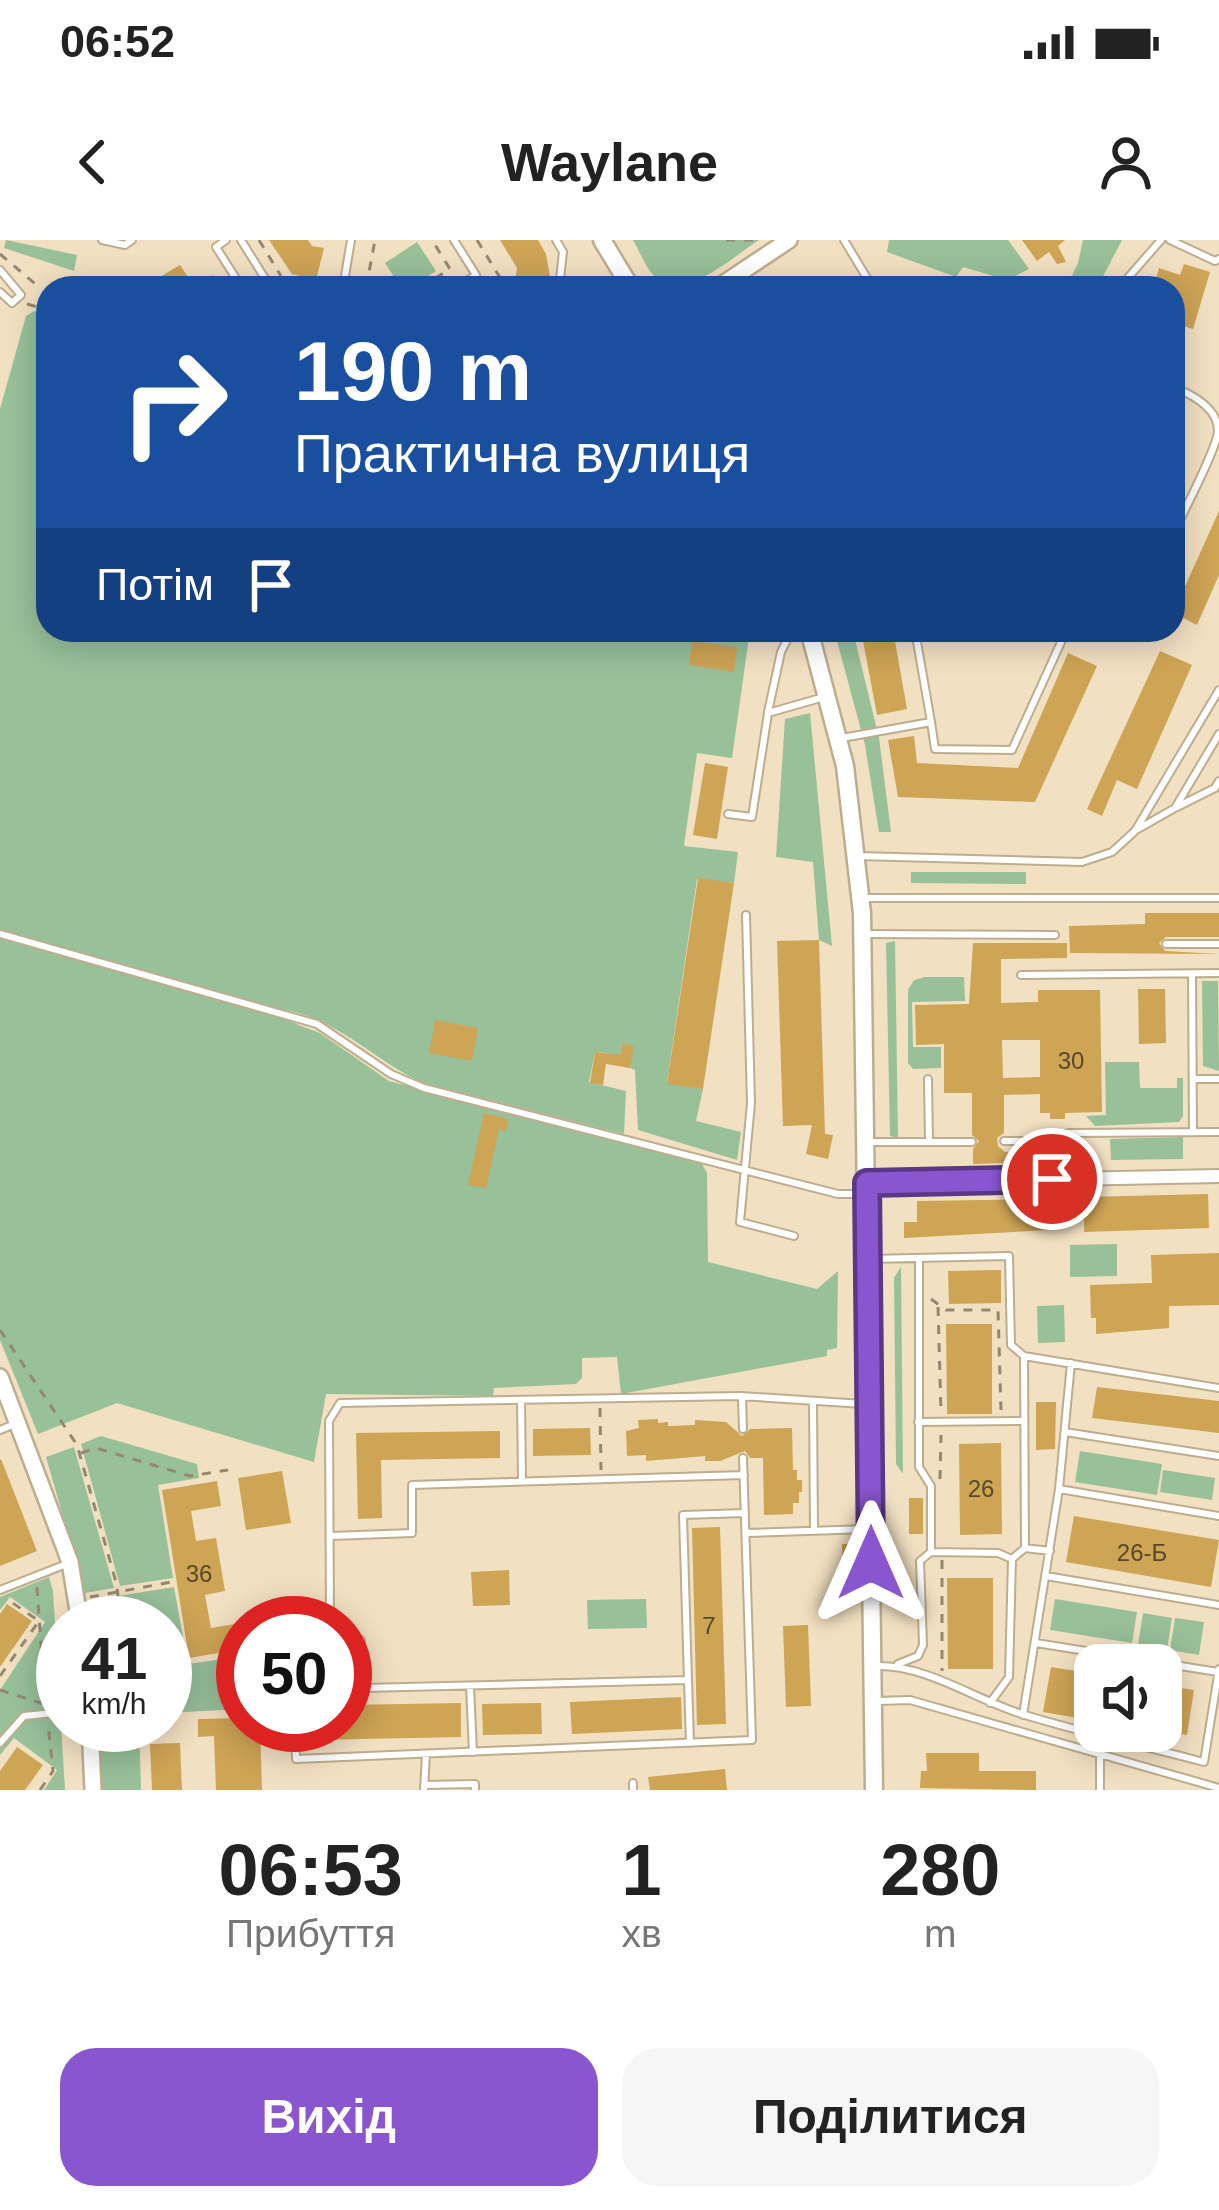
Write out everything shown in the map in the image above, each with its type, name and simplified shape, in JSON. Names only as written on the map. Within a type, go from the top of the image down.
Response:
[{"type":"main road","points":[[602,240],[624,276]]},
{"type":"main road","points":[[812,642],[838,739],[858,856],[863,934],[874,1790]]},
{"type":"street","points":[[735,276],[789,240]]},
{"type":"street","points":[[867,1188],[1219,1176]]},
{"type":"street","points":[[0,1378],[70,1562],[77,1596]]},
{"type":"street","points":[[91,1752],[93,1790]]},
{"type":"lane","points":[[102,240],[125,245],[133,240]]},
{"type":"lane","points":[[226,240],[216,247],[234,276]]},
{"type":"lane","points":[[241,240],[261,276]]},
{"type":"lane","points":[[345,276],[351,240]]},
{"type":"lane","points":[[454,240],[474,276]]},
{"type":"lane","points":[[556,240],[563,252],[560,276]]},
{"type":"lane","points":[[844,240],[867,276]]},
{"type":"lane","points":[[1130,276],[1161,241],[1215,262],[1219,259]]},
{"type":"lane","points":[[0,270],[21,295],[12,303],[0,292]]},
{"type":"lane","points":[[1185,392],[1213,413],[1218,431],[1185,507]]},
{"type":"lane","points":[[728,814],[752,818],[768,713],[786,642]]},
{"type":"lane","points":[[918,642],[935,749],[1012,750],[1061,642]]},
{"type":"lane","points":[[1135,831],[1219,690]]},
{"type":"lane","points":[[768,713],[828,696]]},
{"type":"lane","points":[[838,739],[931,722]]},
{"type":"lane","points":[[1175,808],[1219,734]]},
{"type":"lane","points":[[858,856],[1082,862],[1112,852],[1135,831],[1218,786]]},
{"type":"lane","points":[[861,898],[1219,898]]},
{"type":"lane","points":[[746,915],[751,1103],[740,1222],[794,1236]]},
{"type":"lane","points":[[0,934],[317,1024],[391,1073],[424,1088],[838,1194],[867,1188]]},
{"type":"lane","points":[[863,934],[1055,935]]},
{"type":"lane","points":[[1166,944],[1219,944]]},
{"type":"lane","points":[[1192,974],[1193,1132]]},
{"type":"lane","points":[[1022,975],[1219,974]]},
{"type":"lane","points":[[928,1079],[929,1142]]},
{"type":"lane","points":[[1193,1079],[1219,1079]]},
{"type":"lane","points":[[1004,1141],[1040,1141],[1069,1132],[1219,1132]]},
{"type":"lane","points":[[867,1142],[972,1142]]},
{"type":"lane","points":[[868,1259],[1010,1256],[1011,1345],[1024,1356],[1219,1388]]},
{"type":"lane","points":[[919,1258],[919,1467],[932,1486],[931,1552]]},
{"type":"lane","points":[[1024,1356],[1025,1548]]},
{"type":"lane","points":[[1023,1715],[1059,1489],[1071,1363]]},
{"type":"lane","points":[[330,1596],[329,1421],[340,1403],[742,1396],[869,1403]]},
{"type":"lane","points":[[742,1396],[742,1429]]},
{"type":"lane","points":[[521,1402],[522,1481]]},
{"type":"lane","points":[[813,1402],[814,1531]]},
{"type":"lane","points":[[918,1422],[1024,1421]]},
{"type":"lane","points":[[0,1430],[19,1422]]},
{"type":"lane","points":[[1065,1432],[1219,1456]]},
{"type":"lane","points":[[296,1752],[296,1759],[752,1740],[743,1458]]},
{"type":"lane","points":[[331,1536],[412,1533],[412,1485],[744,1475]]},
{"type":"lane","points":[[1059,1489],[1219,1516]]},
{"type":"lane","points":[[690,1743],[683,1515],[746,1513]]},
{"type":"lane","points":[[746,1533],[870,1529]]},
{"type":"lane","points":[[990,1703],[1009,1677],[1012,1559],[1025,1548],[1050,1551]]},
{"type":"lane","points":[[895,1666],[917,1656],[923,1645],[920,1561],[931,1552],[998,1553],[1012,1559]]},
{"type":"lane","points":[[0,1592],[70,1562]]},
{"type":"lane","points":[[1046,1576],[1219,1605]]},
{"type":"lane","points":[[873,1666],[895,1666],[1023,1715],[1204,1762],[1219,1671],[1036,1643]]},
{"type":"lane","points":[[372,1688],[688,1680]]},
{"type":"lane","points":[[470,1686],[472,1752]]},
{"type":"lane","points":[[874,1701],[910,1700],[1219,1787]]},
{"type":"lane","points":[[0,1743],[24,1716],[36,1712]]},
{"type":"lane","points":[[426,1754],[424,1788],[475,1784],[475,1790]]},
{"type":"lane","points":[[1100,1755],[1100,1790]]},
{"type":"path","points":[[259,240],[279,276]]},
{"type":"path","points":[[368,276],[375,240]]},
{"type":"path","points":[[432,240],[450,268],[438,276]]},
{"type":"path","points":[[726,240],[754,240]]},
{"type":"path","points":[[480,241],[496,276]]},
{"type":"path","points":[[0,254],[36,285]]},
{"type":"path","points":[[25,303],[36,306]]},
{"type":"path","points":[[929,1297],[946,1310],[998,1310],[1001,1422]]},
{"type":"path","points":[[0,1330],[80,1453],[119,1596]]},
{"type":"path","points":[[600,1400],[601,1478]]},
{"type":"path","points":[[80,1453],[96,1448],[190,1475],[228,1470]]},
{"type":"path","points":[[190,1475],[191,1485]]},
{"type":"path","points":[[37,1575],[37,1596]]},
{"type":"path","points":[[95,1596],[177,1582]]},
{"type":"path","points":[[0,1592],[36,1619]]},
{"type":"path","points":[[0,1676],[36,1624]]},
{"type":"path","points":[[0,1690],[36,1705]]},
{"type":"path","points":[[40,1790],[53,1772],[51,1752]]},
{"type":"green space","points":[[6,240],[77,255],[74,271],[4,248]]},
{"type":"green space","points":[[633,240],[759,240],[706,276],[654,276]]},
{"type":"green space","points":[[889,240],[1008,240],[1029,269],[1015,276],[993,276],[963,267],[953,276],[887,252]]},
{"type":"green space","points":[[1083,240],[1122,240],[1103,276],[1072,276]]},
{"type":"green space","points":[[417,242],[436,271],[428,276],[393,276],[385,263]]},
{"type":"green space","points":[[36,312],[36,642],[748,642],[732,758],[697,753],[684,846],[738,852],[734,883],[697,879],[667,1083],[703,1089],[696,1121],[741,1132],[737,1160],[638,1130],[635,1070],[630,1068],[633,1046],[622,1044],[618,1066],[607,1053],[595,1052],[589,1082],[626,1091],[624,1134],[423,1083],[322,1022],[285,1010],[296,1024],[320,1033],[389,1081],[702,1164],[707,1173],[708,1262],[817,1289],[838,1271],[837,1348],[827,1350],[827,1356],[621,1394],[617,1357],[582,1358],[582,1378],[576,1384],[494,1388],[493,1396],[326,1394],[314,1462],[117,1403],[38,1434],[0,1340],[0,409],[26,316]]},
{"type":"green space","points":[[837,642],[856,642],[879,738],[891,832],[879,832],[865,745]]},
{"type":"green space","points":[[810,713],[832,946],[819,940],[813,862],[776,857],[785,719]]},
{"type":"green space","points":[[911,872],[1026,872],[1026,884],[911,883]]},
{"type":"green space","points":[[895,941],[898,1138],[890,1136],[886,943]]},
{"type":"green space","points":[[964,977],[965,1001],[912,1002],[913,1047],[941,1047],[941,1068],[913,1069],[908,1063],[908,990],[914,980]]},
{"type":"green space","points":[[1202,981],[1218,981],[1219,1071],[1203,1066]]},
{"type":"green space","points":[[1105,1062],[1139,1062],[1140,1088],[1177,1088],[1177,1078],[1183,1078],[1179,1122],[1095,1126],[1086,1116],[1106,1115]]},
{"type":"green space","points":[[1183,1137],[1183,1159],[1111,1160],[1110,1139]]},
{"type":"green space","points":[[1117,1244],[1117,1276],[1070,1277],[1070,1245]]},
{"type":"green space","points":[[901,1267],[903,1474],[896,1464],[894,1278]]},
{"type":"green space","points":[[1064,1305],[1065,1342],[1038,1343],[1037,1306]]},
{"type":"green space","points":[[101,1436],[197,1464],[199,1478],[158,1485],[173,1578],[120,1586],[81,1444]]},
{"type":"green space","points":[[74,1447],[114,1588],[85,1593],[46,1457]]},
{"type":"green space","points":[[1080,1451],[1162,1464],[1157,1495],[1075,1482]]},
{"type":"green space","points":[[1163,1470],[1215,1478],[1212,1500],[1160,1492]]},
{"type":"green space","points":[[49,1577],[53,1591],[53,1596],[36,1596],[36,1616],[10,1597],[0,1610],[0,1597]]},
{"type":"green space","points":[[174,1587],[176,1596],[118,1596]]},
{"type":"green space","points":[[646,1599],[647,1628],[588,1629],[587,1600]]},
{"type":"green space","points":[[1055,1599],[1137,1612],[1132,1643],[1050,1630]]},
{"type":"green space","points":[[1143,1613],[1172,1618],[1168,1644],[1138,1644]]},
{"type":"green space","points":[[1175,1618],[1204,1622],[1199,1655],[1182,1652],[1182,1644],[1171,1644]]},
{"type":"green space","points":[[36,1636],[36,1752],[63,1752],[65,1790],[44,1790],[57,1770],[14,1738],[0,1755],[0,1690]]},
{"type":"green space","points":[[216,1660],[216,1710],[192,1712],[192,1663]]},
{"type":"green space","points":[[99,1752],[140,1752],[141,1790],[101,1790]]},
{"type":"building","points":[[269,240],[308,240],[324,248],[317,276],[292,274]]},
{"type":"building","points":[[500,240],[538,240],[550,276],[516,276],[517,268]]},
{"type":"building","points":[[1022,240],[1065,240],[1058,246],[1066,262],[1057,264],[1049,252],[1037,261]]},
{"type":"building","points":[[1184,264],[1210,272],[1193,329],[1185,327],[1185,276],[1157,276],[1159,268],[1180,275]]},
{"type":"building","points":[[180,265],[187,276],[161,276]]},
{"type":"building","points":[[1219,511],[1219,575],[1197,625],[1185,619],[1185,586]]},
{"type":"building","points":[[692,642],[737,647],[734,672],[689,665]]},
{"type":"building","points":[[863,642],[895,642],[907,709],[877,715]]},
{"type":"building","points":[[1160,651],[1192,665],[1137,789],[1117,780],[1102,816],[1087,809]]},
{"type":"building","points":[[1068,653],[1097,666],[1035,802],[898,797],[888,740],[914,736],[917,763],[1018,768]]},
{"type":"building","points":[[705,763],[728,767],[717,839],[693,835]]},
{"type":"building","points":[[698,878],[734,883],[703,1089],[667,1084]]},
{"type":"building","points":[[1145,913],[1219,913],[1219,937],[1166,937],[1159,943],[1165,951],[1219,954],[1070,953],[1069,926],[1145,924]]},
{"type":"building","points":[[819,940],[825,1134],[833,1135],[828,1159],[806,1154],[812,1125],[783,1126],[777,941]]},
{"type":"building","points":[[973,943],[1067,943],[1067,958],[1001,959],[1001,1003],[1038,1002],[1038,990],[1100,990],[1102,1112],[1065,1113],[1065,1119],[1050,1119],[1050,1113],[1040,1113],[1040,1094],[1004,1095],[1004,1133],[997,1138],[998,1146],[1005,1152],[1048,1151],[1048,1162],[973,1164],[973,1149],[979,1141],[972,1135],[972,1093],[944,1093],[944,1044],[916,1045],[915,1005],[969,1004]],"holes":[[[1002,1040],[1040,1040],[1040,1077],[1003,1078]]]},
{"type":"building","points":[[1138,989],[1165,989],[1166,1043],[1139,1044]]},
{"type":"building","points":[[435,1020],[478,1028],[472,1061],[429,1053]]},
{"type":"building","points":[[622,1044],[634,1046],[630,1068],[606,1064],[603,1085],[590,1083],[595,1052],[620,1055]]},
{"type":"building","points":[[484,1113],[508,1119],[506,1131],[499,1129],[486,1188],[468,1185]]},
{"type":"building","points":[[1208,1194],[1209,1228],[1084,1232],[1084,1197]]},
{"type":"building","points":[[1049,1199],[1049,1230],[904,1238],[904,1222],[917,1222],[917,1201]]},
{"type":"building","points":[[1219,1253],[1219,1305],[1169,1306],[1169,1328],[1096,1334],[1090,1285],[1152,1283],[1151,1255]]},
{"type":"building","points":[[1001,1270],[1001,1303],[949,1304],[948,1271]]},
{"type":"building","points":[[946,1324],[992,1324],[992,1414],[947,1414]]},
{"type":"building","points":[[1097,1387],[1219,1401],[1219,1433],[1092,1418]]},
{"type":"building","points":[[1036,1402],[1056,1402],[1055,1449],[1036,1450]]},
{"type":"building","points":[[658,1419],[668,1426],[695,1425],[695,1420],[726,1422],[742,1436],[750,1429],[792,1428],[793,1470],[797,1470],[797,1480],[802,1480],[793,1514],[764,1515],[763,1458],[750,1458],[745,1451],[720,1461],[705,1461],[705,1456],[646,1461],[646,1455],[627,1456],[626,1431],[639,1428],[638,1420]]},
{"type":"building","points":[[590,1428],[591,1455],[533,1456],[533,1429]]},
{"type":"building","points":[[500,1431],[500,1458],[381,1460],[382,1518],[358,1519],[356,1433]]},
{"type":"building","points":[[1001,1443],[1002,1534],[960,1535],[959,1444]]},
{"type":"building","points":[[0,1460],[37,1551],[0,1566]]},
{"type":"building","points":[[282,1471],[291,1523],[246,1530],[238,1478]]},
{"type":"building","points":[[217,1481],[221,1506],[191,1511],[196,1541],[216,1538],[225,1591],[205,1595],[211,1628],[216,1627],[216,1654],[192,1658],[192,1596],[179,1596],[162,1490]]},
{"type":"building","points":[[909,1498],[923,1498],[923,1534],[909,1534]]},
{"type":"building","points":[[1074,1516],[1219,1540],[1211,1587],[1066,1562]]},
{"type":"building","points":[[720,1527],[726,1724],[697,1725],[692,1528]]},
{"type":"building","points":[[842,1544],[853,1544],[854,1589],[843,1589]]},
{"type":"building","points":[[509,1570],[510,1605],[473,1606],[471,1572]]},
{"type":"building","points":[[947,1578],[993,1578],[993,1669],[948,1669]]},
{"type":"building","points":[[7,1604],[32,1621],[0,1667],[0,1614]]},
{"type":"building","points":[[808,1625],[811,1706],[786,1707],[783,1626]]},
{"type":"building","points":[[1051,1667],[1074,1671],[1074,1717],[1043,1712]]},
{"type":"building","points":[[1182,1688],[1194,1690],[1187,1735],[1182,1734]]},
{"type":"building","points":[[681,1697],[682,1729],[572,1734],[570,1702]]},
{"type":"building","points":[[461,1703],[461,1737],[372,1739],[372,1705]]},
{"type":"building","points":[[541,1703],[542,1734],[483,1735],[482,1704]]},
{"type":"building","points":[[198,1719],[216,1719],[216,1752],[261,1752],[262,1790],[216,1790],[214,1736],[198,1737]]},
{"type":"building","points":[[17,1747],[43,1765],[25,1790],[0,1790],[0,1771]]},
{"type":"building","points":[[150,1752],[180,1752],[182,1790],[152,1790]]},
{"type":"building","points":[[926,1753],[979,1753],[979,1771],[1036,1771],[1036,1790],[920,1788],[921,1771],[927,1771]]},
{"type":"building","points":[[725,1769],[727,1790],[650,1790],[648,1777]]},
{"type":"route","points":[[871,1563],[867,1183],[1052,1179]]}]
